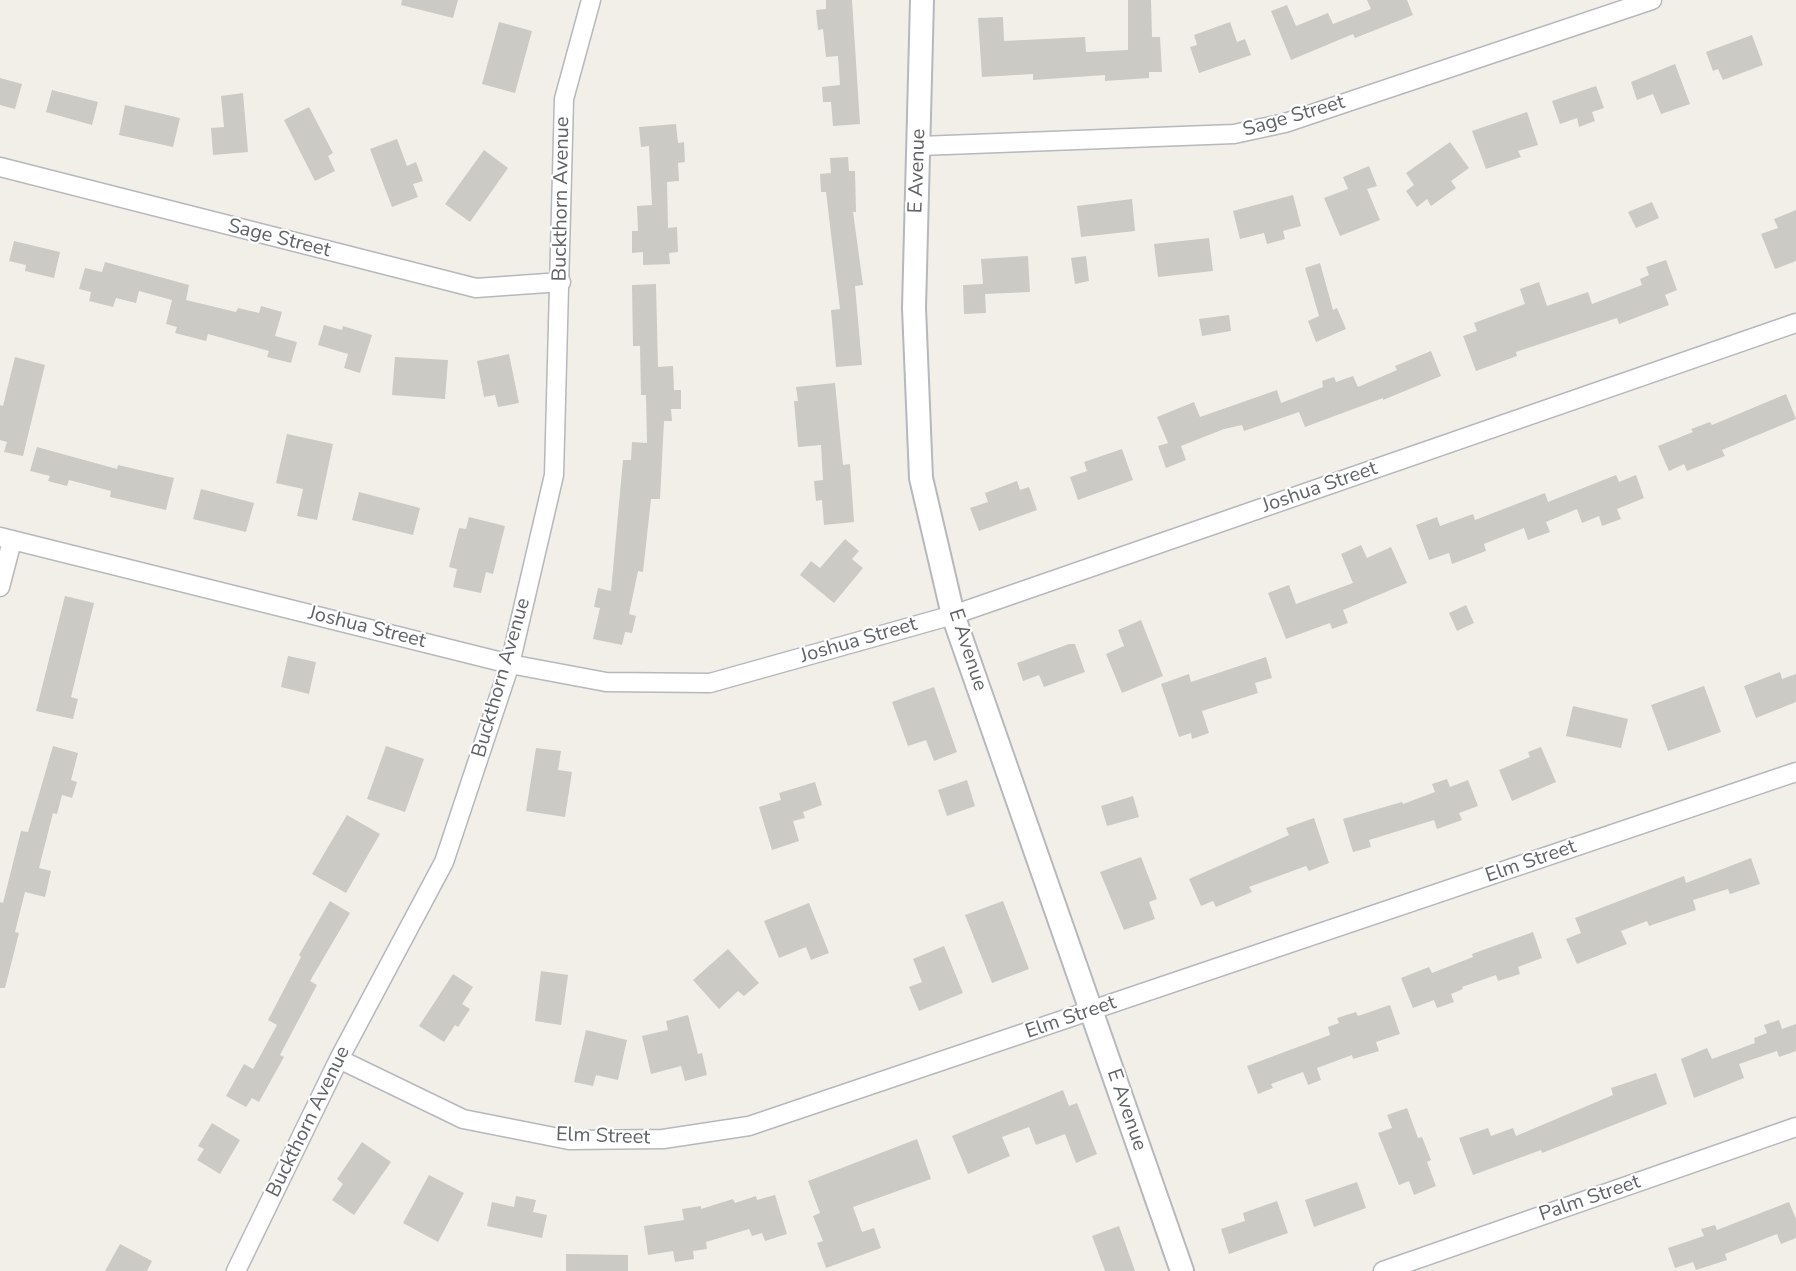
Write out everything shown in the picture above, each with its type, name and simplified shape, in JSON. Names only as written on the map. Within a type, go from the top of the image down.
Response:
[{"type":"street","name":"Buckthorn Avenue","points":[[236,1271],[339,1059],[444,862],[510,664],[554,475],[561,282],[564,99],[591,0]]},
{"type":"street","name":"E Avenue","points":[[922,0],[914,308],[921,478],[953,615],[1182,1271]]},
{"type":"street","name":"Sage Street","points":[[920,146],[1234,134],[1285,123],[1652,0]]},
{"type":"street","name":"Sage Street","points":[[0,167],[476,288],[561,282]]},
{"type":"street","name":"Joshua Street","points":[[6,539],[510,664],[606,682],[710,683],[953,615],[1796,323]]},
{"type":"street","points":[[0,587],[6,539]]},
{"type":"street","name":"Elm Street","points":[[339,1059],[463,1119],[570,1140],[663,1139],[749,1126],[1796,772]]},
{"type":"street","name":"Palm Street","points":[[1383,1271],[1796,1127]]},
{"type":"building","points":[[402,0],[458,0],[453,18],[401,5]]},
{"type":"building","points":[[826,0],[852,0],[860,124],[833,126],[831,102],[823,102],[822,87],[840,85],[838,56],[826,57],[823,29],[818,30],[816,10],[826,9]]},
{"type":"building","points":[[1128,0],[1151,0],[1152,37],[1160,37],[1162,72],[1149,72],[1149,78],[1105,81],[1105,75],[1033,80],[1033,74],[982,77],[978,18],[1003,17],[1004,41],[1085,37],[1086,52],[1128,50]]},
{"type":"building","points":[[1367,0],[1407,0],[1413,15],[1355,38],[1353,34],[1291,60],[1271,11],[1287,5],[1296,26],[1328,13],[1333,24],[1371,9]]},
{"type":"building","points":[[499,22],[532,31],[515,93],[482,84]]},
{"type":"building","points":[[1230,22],[1237,42],[1245,39],[1251,55],[1199,73],[1190,47],[1197,45],[1194,35]]},
{"type":"building","points":[[1752,35],[1763,65],[1723,80],[1718,69],[1713,71],[1706,52]]},
{"type":"building","points":[[1675,64],[1690,104],[1661,114],[1653,94],[1637,100],[1631,82]]},
{"type":"building","points":[[0,78],[22,84],[15,109],[0,105]]},
{"type":"building","points":[[1596,86],[1604,108],[1592,112],[1595,121],[1579,127],[1577,118],[1560,124],[1552,101]]},
{"type":"building","points":[[52,90],[98,102],[92,125],[46,112]]},
{"type":"building","points":[[243,93],[248,152],[213,155],[211,128],[224,127],[221,96]]},
{"type":"building","points":[[125,105],[180,118],[173,147],[119,135]]},
{"type":"building","points":[[309,107],[333,153],[328,156],[335,171],[315,181],[284,120]]},
{"type":"building","points":[[1527,112],[1538,145],[1518,151],[1521,157],[1486,169],[1472,131]]},
{"type":"building","points":[[676,124],[678,143],[684,142],[685,162],[678,163],[679,181],[667,182],[668,228],[677,227],[678,252],[669,253],[670,264],[643,265],[643,252],[632,253],[632,231],[638,231],[637,206],[652,205],[649,146],[641,147],[639,127]]},
{"type":"building","points":[[397,139],[407,166],[416,162],[423,181],[413,184],[418,197],[392,207],[370,149]]},
{"type":"building","points":[[1450,142],[1469,168],[1451,181],[1456,188],[1431,206],[1427,199],[1417,207],[1406,191],[1414,185],[1406,173]]},
{"type":"building","points":[[484,150],[508,168],[470,222],[445,204]]},
{"type":"building","points":[[848,157],[849,171],[855,171],[856,212],[853,212],[863,285],[855,286],[862,365],[836,367],[831,310],[840,309],[826,192],[821,192],[820,174],[831,173],[830,158]]},
{"type":"building","points":[[1369,166],[1377,186],[1367,189],[1380,220],[1340,236],[1324,198],[1348,189],[1343,177]]},
{"type":"building","points":[[1293,195],[1301,226],[1283,231],[1285,239],[1267,244],[1264,233],[1240,239],[1233,211]]},
{"type":"building","points":[[1132,199],[1135,231],[1081,237],[1077,206]]},
{"type":"building","points":[[1652,202],[1659,218],[1636,228],[1628,212]]},
{"type":"building","points":[[1796,210],[1796,261],[1775,269],[1761,234],[1778,228],[1774,219]]},
{"type":"building","points":[[1209,238],[1213,271],[1158,277],[1154,244]]},
{"type":"building","points":[[14,241],[60,252],[54,278],[25,271],[26,265],[9,261]]},
{"type":"building","points":[[1028,256],[1030,292],[985,294],[986,313],[964,314],[963,285],[983,284],[981,259]]},
{"type":"building","points":[[1086,256],[1089,281],[1075,284],[1071,258]]},
{"type":"building","points":[[1666,260],[1677,290],[1665,295],[1669,305],[1619,324],[1617,318],[1516,352],[1517,356],[1476,371],[1463,336],[1477,331],[1474,323],[1525,304],[1520,289],[1539,282],[1547,306],[1588,292],[1592,304],[1642,285],[1640,279],[1649,275],[1646,267]]},
{"type":"building","points":[[105,262],[189,285],[186,300],[236,312],[238,308],[259,313],[261,306],[282,312],[275,336],[297,342],[291,363],[267,357],[269,351],[208,334],[206,341],[175,333],[177,327],[166,324],[172,300],[139,291],[136,303],[116,298],[113,307],[89,301],[91,292],[79,289],[85,268],[102,272]]},
{"type":"building","points":[[1320,263],[1333,310],[1337,308],[1346,329],[1316,342],[1308,321],[1319,316],[1305,268]]},
{"type":"building","points":[[656,284],[658,367],[673,366],[674,390],[681,390],[681,409],[671,409],[672,421],[664,421],[660,499],[651,499],[643,572],[638,571],[629,614],[636,616],[632,633],[625,632],[622,645],[593,639],[600,608],[594,607],[598,588],[611,591],[623,460],[631,460],[632,442],[647,443],[646,395],[641,395],[640,346],[633,346],[632,285]]},
{"type":"building","points":[[1229,315],[1231,331],[1202,336],[1199,319]]},
{"type":"building","points":[[324,325],[342,330],[343,326],[372,335],[360,373],[344,368],[348,354],[318,345]]},
{"type":"building","points":[[1431,351],[1441,376],[1383,400],[1383,398],[1305,427],[1299,412],[1244,431],[1242,425],[1224,429],[1181,446],[1186,460],[1166,468],[1158,446],[1168,443],[1157,417],[1194,402],[1200,417],[1277,390],[1281,403],[1323,387],[1322,381],[1334,377],[1336,382],[1353,376],[1358,387],[1397,370],[1395,366]]},
{"type":"building","points":[[509,354],[519,403],[498,407],[495,395],[484,397],[477,361]]},
{"type":"building","points":[[15,357],[45,365],[23,456],[4,452],[7,442],[0,440],[0,405],[3,406]]},
{"type":"building","points":[[395,357],[448,360],[445,399],[392,395]]},
{"type":"building","points":[[835,383],[843,465],[850,464],[854,522],[824,525],[822,500],[816,501],[814,481],[823,480],[821,445],[798,447],[794,401],[798,401],[796,387]]},
{"type":"building","points":[[1786,394],[1796,419],[1722,450],[1725,456],[1687,471],[1684,464],[1669,471],[1658,446],[1693,432],[1691,429],[1710,422],[1712,425]]},
{"type":"building","points":[[287,434],[333,444],[317,520],[297,516],[303,489],[276,483]]},
{"type":"building","points":[[37,447],[117,469],[118,465],[174,478],[166,510],[110,497],[111,491],[69,480],[67,486],[48,481],[50,476],[30,471]]},
{"type":"building","points":[[1122,449],[1133,480],[1078,500],[1070,477],[1087,471],[1084,462]]},
{"type":"building","points":[[1616,475],[1619,482],[1636,475],[1644,498],[1617,509],[1621,519],[1602,526],[1599,516],[1582,523],[1577,509],[1546,522],[1550,532],[1528,540],[1524,528],[1484,544],[1486,551],[1452,564],[1449,553],[1429,560],[1416,525],[1437,517],[1440,526],[1473,514],[1475,520],[1545,493],[1548,502]]},
{"type":"building","points":[[1017,481],[1020,490],[1029,487],[1037,510],[979,531],[970,508],[988,502],[985,493]]},
{"type":"building","points":[[201,489],[254,503],[246,532],[193,519]]},
{"type":"building","points":[[359,492],[420,508],[413,535],[352,520]]},
{"type":"building","points":[[469,517],[505,526],[493,574],[486,572],[481,593],[453,587],[457,569],[449,567],[459,528],[466,529]]},
{"type":"building","points":[[845,539],[859,551],[852,559],[863,568],[834,603],[800,575],[811,561],[820,568]]},
{"type":"building","points":[[1361,545],[1367,558],[1391,547],[1407,583],[1343,610],[1348,623],[1332,629],[1330,623],[1286,639],[1268,593],[1289,585],[1296,604],[1353,583],[1341,554]]},
{"type":"building","points":[[65,596],[94,603],[71,697],[78,699],[73,719],[36,711]]},
{"type":"building","points":[[1466,605],[1474,623],[1457,631],[1449,613]]},
{"type":"building","points":[[1141,620],[1163,676],[1122,693],[1106,654],[1124,646],[1118,630]]},
{"type":"building","points":[[1069,644],[1075,644],[1085,672],[1044,687],[1039,675],[1023,681],[1017,663]]},
{"type":"building","points":[[288,656],[316,662],[309,694],[281,687]]},
{"type":"building","points":[[1266,657],[1272,678],[1255,683],[1258,693],[1202,711],[1209,733],[1192,739],[1191,733],[1179,737],[1161,684],[1189,674],[1191,682]]},
{"type":"building","points":[[1780,672],[1782,679],[1796,674],[1796,702],[1756,718],[1744,686]]},
{"type":"building","points":[[1704,686],[1721,732],[1668,751],[1651,705]]},
{"type":"building","points":[[934,687],[957,752],[934,761],[926,740],[908,746],[892,702]]},
{"type":"building","points":[[1573,706],[1628,719],[1621,748],[1566,736]]},
{"type":"building","points":[[53,746],[78,753],[71,780],[77,782],[72,798],[62,795],[57,814],[53,813],[39,868],[51,871],[45,897],[25,892],[15,932],[19,933],[5,988],[0,988],[0,902],[3,903],[21,831],[28,832]]},
{"type":"building","points":[[386,746],[424,759],[405,812],[367,799]]},
{"type":"building","points":[[1541,747],[1556,782],[1512,801],[1499,770],[1530,757],[1528,752]]},
{"type":"building","points":[[536,748],[561,751],[558,770],[572,772],[565,817],[526,811]]},
{"type":"building","points":[[1447,779],[1450,787],[1468,780],[1478,806],[1459,813],[1462,820],[1437,829],[1434,820],[1369,840],[1371,847],[1353,852],[1343,819],[1402,802],[1403,804],[1435,792],[1432,784]]},
{"type":"building","points":[[967,780],[975,806],[947,816],[938,790]]},
{"type":"building","points":[[815,782],[822,805],[803,812],[805,818],[793,821],[799,841],[772,850],[759,807],[781,800],[779,793]]},
{"type":"building","points":[[1133,796],[1139,817],[1107,826],[1101,806]]},
{"type":"building","points":[[347,815],[380,834],[346,893],[312,874]]},
{"type":"building","points":[[1314,818],[1329,863],[1309,871],[1306,866],[1249,887],[1252,892],[1216,907],[1213,901],[1201,906],[1189,879],[1289,835],[1286,828]]},
{"type":"building","points":[[1141,857],[1157,899],[1149,902],[1155,919],[1124,930],[1100,872]]},
{"type":"building","points":[[1751,858],[1760,884],[1730,894],[1728,889],[1693,900],[1696,910],[1649,926],[1647,921],[1621,931],[1627,944],[1577,964],[1566,939],[1581,933],[1575,918],[1684,876],[1686,883]]},
{"type":"building","points":[[330,901],[350,913],[310,981],[317,985],[280,1055],[284,1057],[259,1102],[252,1098],[246,1107],[226,1096],[244,1064],[253,1069],[277,1025],[268,1020],[301,957],[299,955]]},
{"type":"building","points":[[1003,901],[1029,969],[992,983],[965,915]]},
{"type":"building","points":[[809,903],[829,953],[811,960],[806,947],[779,958],[764,921]]},
{"type":"building","points":[[1533,932],[1542,958],[1518,967],[1520,974],[1498,981],[1496,975],[1462,987],[1463,989],[1451,994],[1454,1002],[1437,1008],[1434,1000],[1413,1008],[1401,978],[1429,967],[1432,973],[1473,957],[1472,954]]},
{"type":"building","points":[[944,946],[963,993],[919,1011],[909,987],[922,982],[913,959]]},
{"type":"building","points":[[728,949],[759,983],[744,996],[738,991],[719,1009],[693,980]]},
{"type":"building","points":[[541,971],[568,975],[561,1025],[535,1021]]},
{"type":"building","points":[[453,974],[473,987],[462,1004],[470,1009],[458,1027],[455,1025],[444,1042],[419,1026]]},
{"type":"building","points":[[1390,1005],[1400,1034],[1376,1042],[1379,1051],[1353,1059],[1352,1055],[1317,1068],[1321,1080],[1308,1085],[1303,1072],[1271,1084],[1273,1088],[1258,1094],[1247,1066],[1330,1035],[1328,1027],[1339,1023],[1337,1018],[1356,1012],[1358,1016]]},
{"type":"building","points":[[688,1015],[698,1054],[702,1053],[707,1075],[685,1081],[681,1066],[651,1074],[642,1036],[668,1030],[666,1021]]},
{"type":"building","points":[[1779,1020],[1782,1029],[1796,1024],[1796,1051],[1779,1057],[1777,1051],[1739,1064],[1744,1078],[1694,1098],[1681,1059],[1707,1048],[1712,1059],[1755,1043],[1754,1038],[1767,1033],[1764,1025]]},
{"type":"building","points":[[586,1030],[627,1040],[618,1080],[596,1075],[593,1086],[574,1082]]},
{"type":"building","points":[[1656,1073],[1667,1104],[1542,1153],[1541,1150],[1473,1175],[1459,1138],[1488,1128],[1491,1136],[1513,1128],[1516,1136],[1613,1095],[1611,1088]]},
{"type":"building","points":[[1063,1090],[1069,1106],[1077,1103],[1097,1154],[1076,1163],[1065,1134],[1036,1145],[1029,1127],[1002,1137],[1010,1156],[968,1174],[952,1136]]},
{"type":"building","points":[[1407,1108],[1418,1138],[1422,1137],[1431,1160],[1427,1162],[1436,1186],[1414,1195],[1409,1181],[1399,1185],[1378,1133],[1392,1128],[1387,1115]]},
{"type":"building","points":[[212,1123],[240,1140],[220,1174],[197,1160],[204,1149],[198,1146]]},
{"type":"building","points":[[917,1139],[931,1179],[853,1207],[862,1232],[874,1228],[881,1248],[826,1268],[817,1243],[823,1241],[813,1216],[820,1213],[808,1181]]},
{"type":"building","points":[[362,1142],[391,1162],[354,1215],[332,1200],[343,1184],[337,1179]]},
{"type":"building","points":[[429,1175],[464,1193],[438,1242],[403,1223]]},
{"type":"building","points":[[1357,1182],[1366,1208],[1314,1227],[1305,1200]]},
{"type":"building","points":[[775,1195],[787,1234],[765,1241],[762,1233],[752,1236],[749,1229],[706,1242],[707,1249],[693,1251],[694,1259],[675,1262],[673,1251],[648,1255],[644,1226],[684,1220],[682,1209],[701,1206],[701,1209],[733,1199],[735,1203],[756,1196],[757,1200]]},
{"type":"building","points":[[516,1196],[536,1200],[533,1212],[547,1215],[542,1238],[487,1226],[492,1202],[514,1207]]},
{"type":"building","points":[[1277,1201],[1288,1233],[1229,1254],[1221,1229],[1245,1221],[1243,1213]]},
{"type":"building","points":[[1789,1202],[1796,1219],[1796,1238],[1781,1244],[1777,1234],[1725,1254],[1727,1260],[1696,1270],[1693,1262],[1675,1268],[1668,1248],[1704,1236],[1701,1229],[1715,1225],[1717,1230]]},
{"type":"building","points":[[1119,1226],[1135,1271],[1105,1271],[1092,1236]]},
{"type":"building","points":[[120,1244],[152,1261],[147,1271],[105,1271]]},
{"type":"building","points":[[566,1254],[628,1255],[628,1271],[566,1271]]}]
